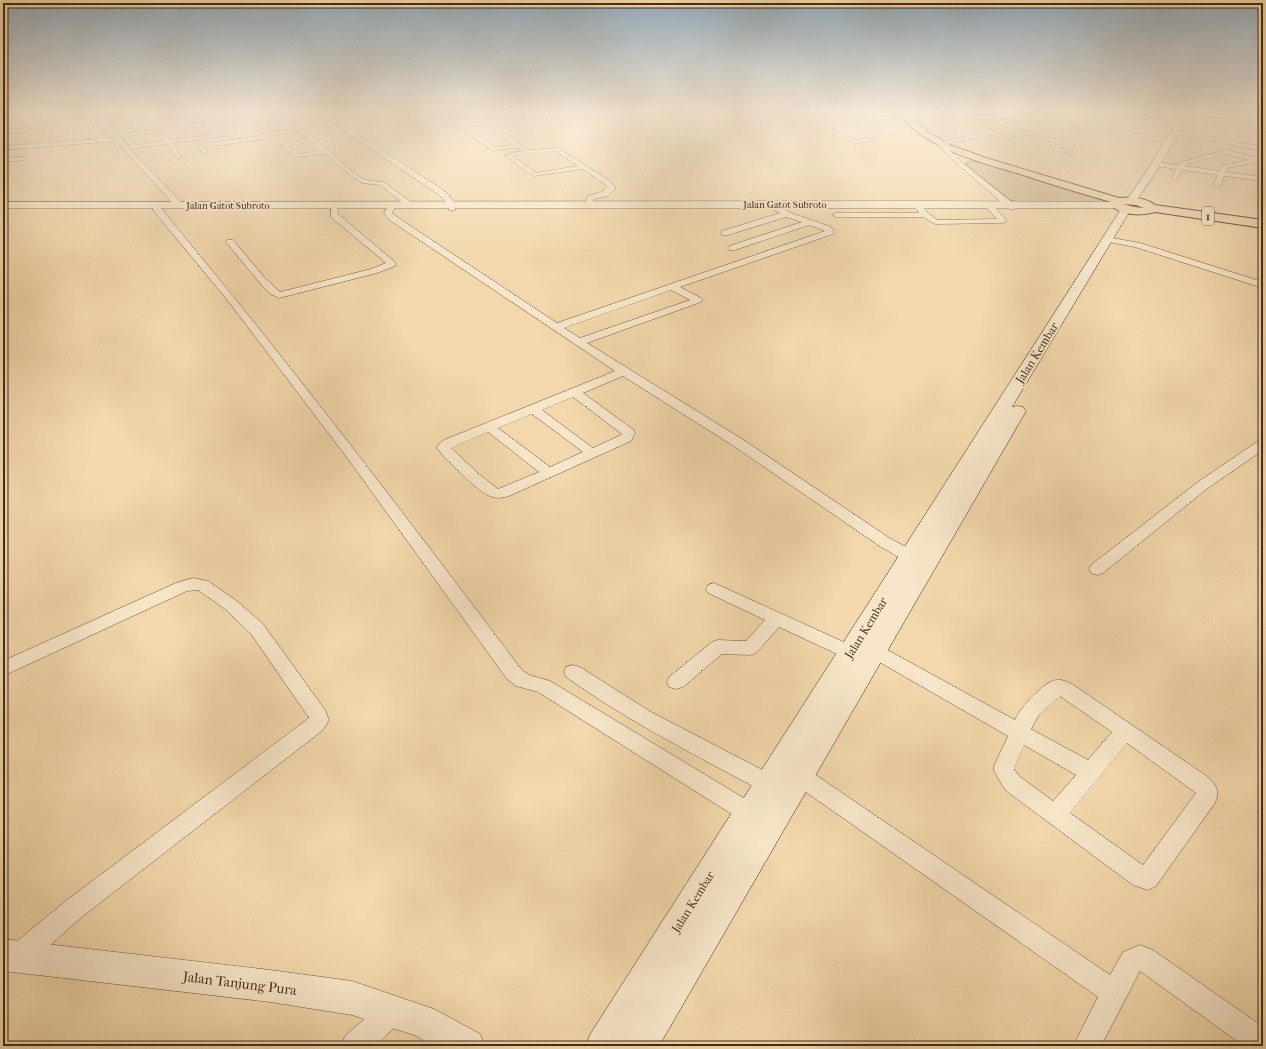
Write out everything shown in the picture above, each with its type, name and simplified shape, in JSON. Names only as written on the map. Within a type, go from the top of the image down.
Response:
[{"type":"highway","name":"1","points":[[986,161],[1132,205],[1263,224]]},
{"type":"main road","points":[[1169,161],[1169,166]]},
{"type":"main road","points":[[1169,166],[1170,161]]},
{"type":"main road","name":"Jalan Kembar","points":[[638,1046],[694,950],[772,798],[857,651],[1122,242],[1132,205],[1169,166]]},
{"type":"main road","name":"Jalan Kembar","points":[[604,1046],[772,798],[857,651],[899,550],[1122,242]]},
{"type":"street","points":[[141,161],[178,206]]},
{"type":"street","points":[[338,161],[354,176],[364,182],[382,183],[411,205]]},
{"type":"street","points":[[382,161],[434,195],[447,206]]},
{"type":"street","points":[[393,161],[442,193],[447,206]]},
{"type":"street","points":[[516,162],[523,161]]},
{"type":"street","points":[[561,163],[575,161],[611,186],[610,192],[588,202]]},
{"type":"street","points":[[958,161],[1012,206]]},
{"type":"street","points":[[1169,166],[1191,161]]},
{"type":"street","points":[[1217,185],[1221,173],[1226,166],[1255,161]]},
{"type":"street","points":[[516,162],[536,175],[585,167]]},
{"type":"street","points":[[525,168],[540,166]]},
{"type":"street","points":[[1169,166],[1221,173],[1255,182],[1263,187]]},
{"type":"street","points":[[1169,166],[1175,178]]},
{"type":"street","points":[[1255,182],[1255,172],[1260,170]]},
{"type":"street","points":[[1255,182],[1263,179]]},
{"type":"street","name":"Jalan Gatot Subroto","points":[[178,206],[391,208],[588,202],[711,206]]},
{"type":"street","name":"Jalan Gatot Subroto","points":[[3,205],[157,207]]},
{"type":"street","name":"Jalan Gatot Subroto","points":[[3,208],[411,205],[1132,205]]},
{"type":"street","name":"Jalan Gatot Subroto","points":[[726,206],[777,208],[836,214],[935,206],[1012,206]]},
{"type":"street","points":[[157,207],[232,300],[353,456],[514,674],[523,681],[543,686],[618,731],[772,798]]},
{"type":"street","points":[[918,207],[933,222],[1002,221],[990,207]]},
{"type":"street","points":[[230,242],[260,277],[275,293],[279,295],[374,271],[392,264],[334,215],[334,208]]},
{"type":"street","points":[[391,208],[388,213],[391,218],[624,372],[737,442],[899,550]]},
{"type":"street","points":[[556,327],[830,232],[786,214],[777,208]]},
{"type":"street","points":[[725,233],[786,214]]},
{"type":"street","points":[[836,214],[925,215]]},
{"type":"street","points":[[732,248],[808,223]]},
{"type":"street","points":[[1122,242],[1263,285]]},
{"type":"street","points":[[579,342],[698,300],[672,286]]},
{"type":"street","points":[[574,392],[629,433],[626,438],[504,493],[495,493],[443,447],[449,443],[574,392],[624,372]]},
{"type":"street","points":[[533,409],[592,453]]},
{"type":"street","points":[[489,427],[549,473]]},
{"type":"street","points":[[1097,569],[1203,485],[1263,444]]},
{"type":"street","points":[[3,669],[182,587],[198,584],[231,605],[257,629],[318,716],[319,720],[310,729],[76,908],[10,956]]},
{"type":"street","points":[[714,589],[817,637],[857,651],[1020,733],[1090,772]]},
{"type":"street","points":[[676,682],[718,647],[750,648],[777,618]]},
{"type":"street","points":[[573,672],[594,687],[772,798],[1114,993]]},
{"type":"street","points":[[1057,687],[1065,689],[1125,731],[1205,786],[1208,793],[1151,876],[1148,878],[1136,874],[1055,815],[1012,783],[1004,771],[1006,761],[1026,717],[1032,709],[1057,687]]},
{"type":"street","points":[[1055,815],[1125,731]]},
{"type":"street","name":"Jalan Tanjung Pura","points":[[10,956],[270,986],[352,998],[422,1021],[468,1046]]},
{"type":"street","points":[[1087,1046],[1114,993],[1132,962],[1140,958],[1144,959],[1263,1043]]},
{"type":"street","points":[[355,1046],[393,1011]]},
{"type":"shaded area","points":[[967,162],[984,162],[1106,200],[1106,203],[1023,203],[1010,200],[965,164]]}]
